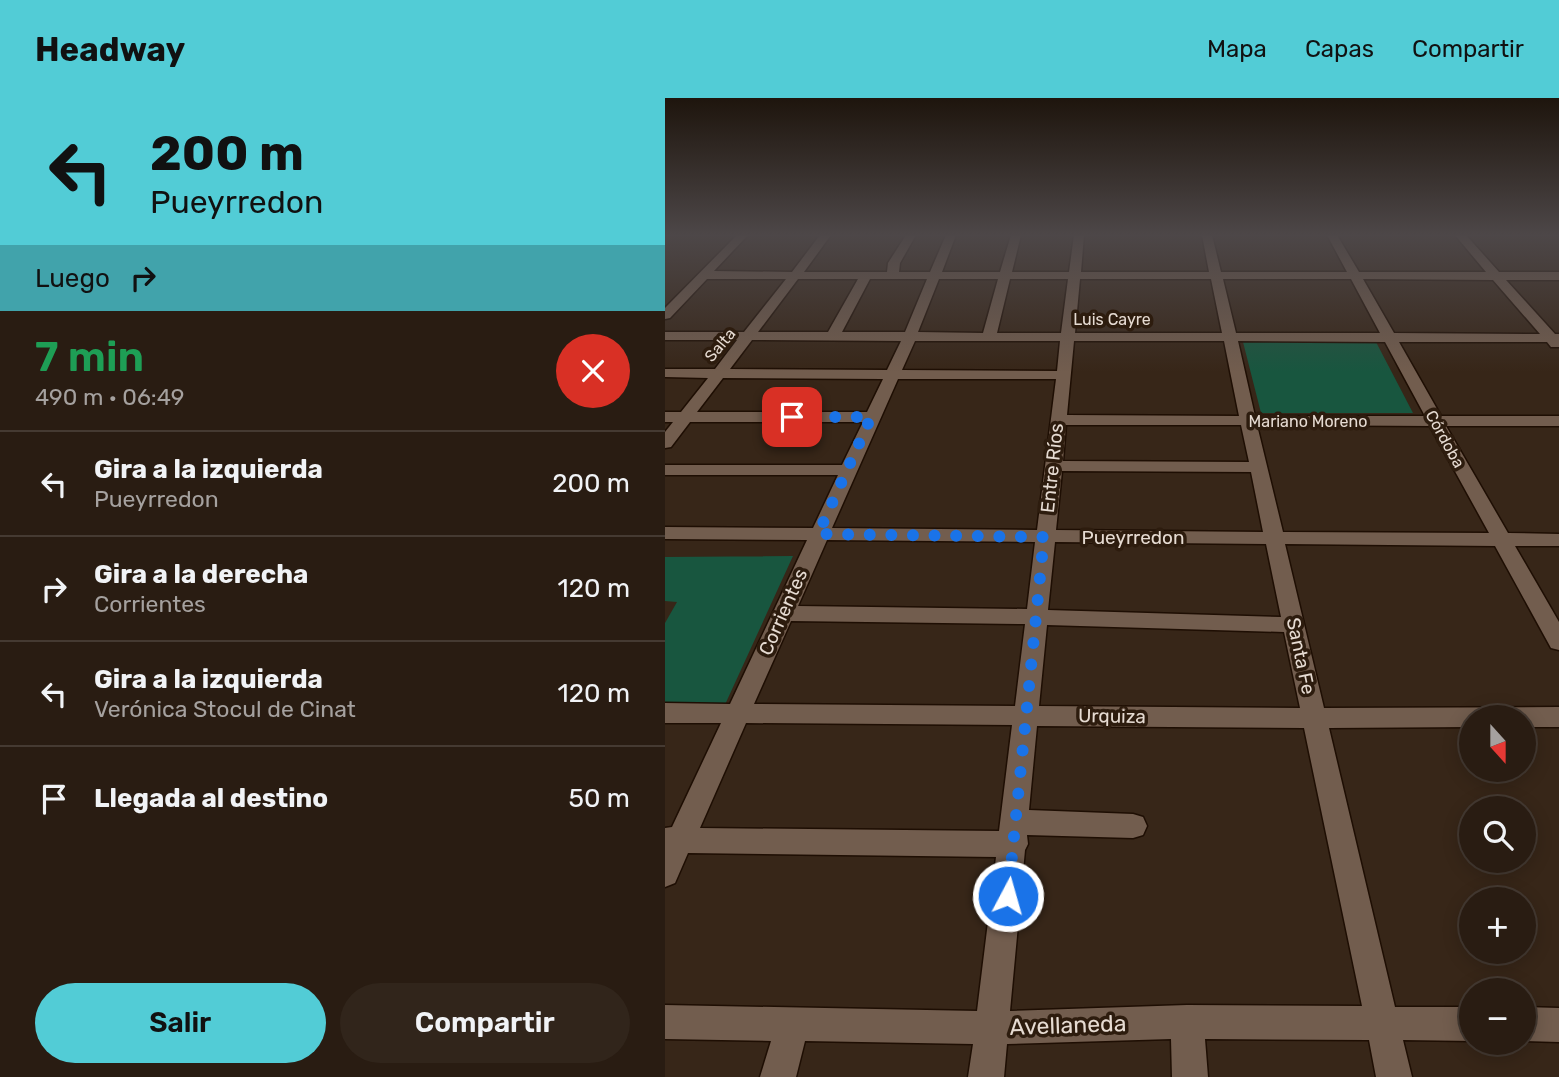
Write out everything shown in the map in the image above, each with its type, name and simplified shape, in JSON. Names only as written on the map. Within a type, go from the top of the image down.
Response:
[{"type":"street","points":[[665,315],[698,281]]},
{"type":"street","name":"Salta","points":[[665,443],[791,281]]},
{"type":"street","points":[[833,335],[863,281]]},
{"type":"street","name":"Corrientes","points":[[665,873],[672,840],[738,713],[933,281]]},
{"type":"street","points":[[989,336],[1004,281]]},
{"type":"street","name":"Entre Ríos","points":[[986,1077],[1015,833],[1035,618],[1074,281]]},
{"type":"street","name":"Santa Fe","points":[[1218,281],[1394,1077]]},
{"type":"street","name":"Córdoba","points":[[1358,281],[1559,642]]},
{"type":"street","points":[[1501,281],[1556,341]]},
{"type":"street","name":"Luis Cayre","points":[[665,335],[1556,341]]},
{"type":"street","points":[[665,373],[1063,375]]},
{"type":"street","points":[[665,417],[871,417]]},
{"type":"street","name":"Mariano Moreno","points":[[1057,420],[1559,421]]},
{"type":"street","points":[[1052,466],[1258,467]]},
{"type":"street","points":[[665,470],[848,470]]},
{"type":"street","name":"Pueyrredon","points":[[665,533],[1559,540]]},
{"type":"street","points":[[783,613],[1294,625]]},
{"type":"street","name":"Urquiza","points":[[665,713],[1559,717]]},
{"type":"street","points":[[672,840],[1015,833],[1133,826]]},
{"type":"street","name":"Avellaneda","points":[[665,1022],[993,1028],[1187,1022],[1459,1024]]},
{"type":"street","points":[[1187,1022],[1190,1077]]},
{"type":"street","points":[[1536,1024],[1559,1025]]},
{"type":"street","points":[[778,1077],[792,1026]]},
{"type":"green space","points":[[1243,342],[1376,342],[1413,413],[1261,413]]},
{"type":"green space","points":[[793,556],[723,709],[665,709],[665,623],[677,602],[665,601],[665,557]]},
{"type":"route","points":[[792,417],[871,417],[818,534],[1044,537],[1008,896]]}]
